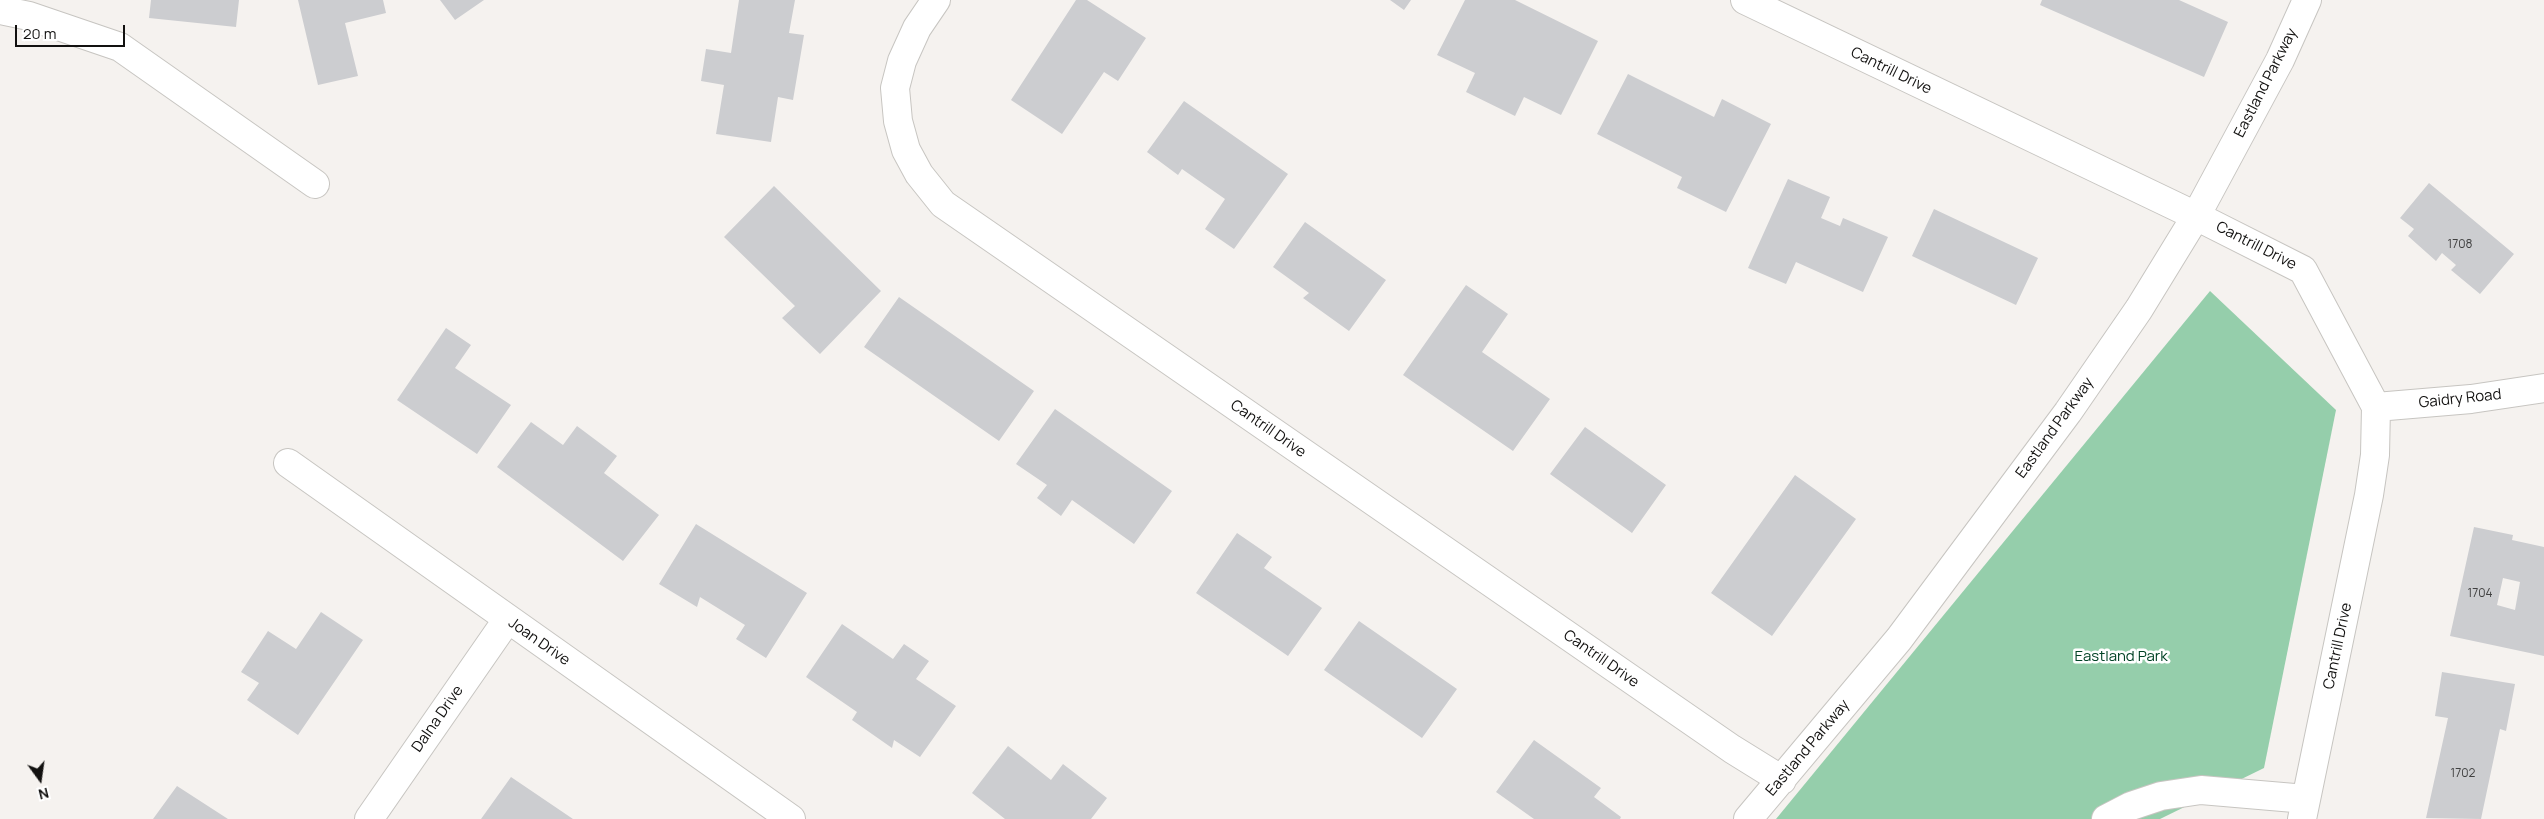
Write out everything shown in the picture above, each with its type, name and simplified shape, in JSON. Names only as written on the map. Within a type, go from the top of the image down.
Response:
[{"type":"street","name":"Cantrill Drive","points":[[936,0],[917,28],[902,61],[895,88],[898,121],[906,150],[919,174],[943,204],[1732,750],[1782,780]]},
{"type":"street","name":"Cantrill Drive","points":[[1745,0],[2196,216],[2303,270],[2376,407],[2374,455],[2368,494],[2304,809]]},
{"type":"street","name":"Eastland Parkway","points":[[1748,819],[1899,639],[2068,412],[2139,308],[2196,216],[2280,60],[2307,0]]},
{"type":"street","points":[[0,10],[29,16],[120,46],[315,184]]},
{"type":"street","name":"Gaidry Road","points":[[2376,407],[2470,399],[2544,388]]},
{"type":"street","name":"Joan Drive","points":[[288,463],[507,620],[791,819]]},
{"type":"street","name":"Dalna Drive","points":[[370,819],[507,620]]},
{"type":"street","points":[[2106,819],[2130,806],[2161,796],[2201,790],[2304,809]]},
{"type":"green space","name":"Eastland Park","points":[[2210,291],[2336,410],[2264,768],[2160,819],[1776,819]]},
{"type":"building","points":[[151,0],[239,0],[236,27],[149,18]]},
{"type":"building","points":[[298,0],[383,0],[386,13],[345,23],[358,76],[318,85]]},
{"type":"building","points":[[440,0],[484,0],[455,20]]},
{"type":"building","points":[[739,0],[795,0],[789,33],[804,35],[793,100],[778,97],[771,142],[716,134],[724,85],[701,81],[706,49],[731,53]]},
{"type":"building","points":[[1076,0],[1087,0],[1146,38],[1118,81],[1104,72],[1062,134],[1011,100]]},
{"type":"building","points":[[1390,0],[1411,0],[1404,10]]},
{"type":"building","points":[[1465,0],[1515,0],[1598,41],[1561,115],[1524,97],[1515,116],[1466,92],[1475,73],[1437,55]]},
{"type":"building","points":[[2042,0],[2179,0],[2228,22],[2204,77],[2040,5]]},
{"type":"building","points":[[1628,74],[1714,117],[1722,99],[1771,124],[1726,212],[1677,188],[1682,177],[1597,134]]},
{"type":"building","points":[[1184,101],[1288,174],[1234,249],[1205,229],[1225,199],[1182,169],[1178,175],[1147,152]]},
{"type":"building","points":[[1788,179],[1830,197],[1821,218],[1840,226],[1843,218],[1888,237],[1863,292],[1796,262],[1786,284],[1748,268]]},
{"type":"building","points":[[2429,183],[2514,254],[2480,294],[2451,270],[2456,265],[2442,253],[2436,261],[2408,236],[2414,229],[2400,218]]},
{"type":"building","points":[[774,186],[881,291],[820,354],[782,318],[795,306],[724,237]]},
{"type":"building","points":[[1934,209],[2038,258],[2016,305],[1912,256]]},
{"type":"building","points":[[1305,222],[1386,280],[1349,331],[1303,298],[1309,293],[1273,267]]},
{"type":"building","points":[[1466,285],[1508,314],[1482,352],[1550,399],[1513,451],[1403,375]]},
{"type":"building","points":[[899,297],[1034,391],[999,441],[864,347]]},
{"type":"building","points":[[446,328],[471,345],[455,368],[511,405],[477,454],[397,400]]},
{"type":"building","points":[[1055,409],[1172,491],[1134,544],[1072,500],[1061,516],[1037,498],[1047,485],[1016,464]]},
{"type":"building","points":[[531,422],[563,445],[577,426],[617,456],[604,473],[659,515],[623,561],[497,467]]},
{"type":"building","points":[[1585,427],[1666,485],[1632,533],[1550,474]]},
{"type":"building","points":[[1795,475],[1856,519],[1772,636],[1711,593]]},
{"type":"building","points":[[696,524],[807,593],[766,658],[736,639],[745,625],[700,597],[697,607],[659,584]]},
{"type":"building","points":[[2474,527],[2513,535],[2512,540],[2544,547],[2544,656],[2450,636]],"holes":[[[2503,578],[2520,582],[2515,610],[2497,605]]]},
{"type":"building","points":[[1237,533],[1272,557],[1264,568],[1322,608],[1288,656],[1196,593]]},
{"type":"building","points":[[321,612],[363,640],[298,735],[247,700],[259,683],[241,672],[268,631],[296,649]]},
{"type":"building","points":[[1359,621],[1457,689],[1422,738],[1324,670]]},
{"type":"building","points":[[842,624],[893,659],[904,644],[929,661],[916,679],[956,706],[920,757],[894,740],[892,748],[852,720],[857,712],[806,677]]},
{"type":"building","points":[[2442,672],[2515,684],[2506,731],[2500,729],[2481,819],[2426,818],[2448,718],[2435,716]]},
{"type":"building","points":[[1534,740],[1601,788],[1594,797],[1621,817],[1620,819],[1534,819],[1496,792]]},
{"type":"building","points":[[1008,746],[1051,780],[1063,764],[1107,798],[1091,819],[1005,819],[972,793]]},
{"type":"building","points":[[511,777],[573,819],[481,819]]},
{"type":"building","points":[[177,786],[228,819],[153,819]]}]
